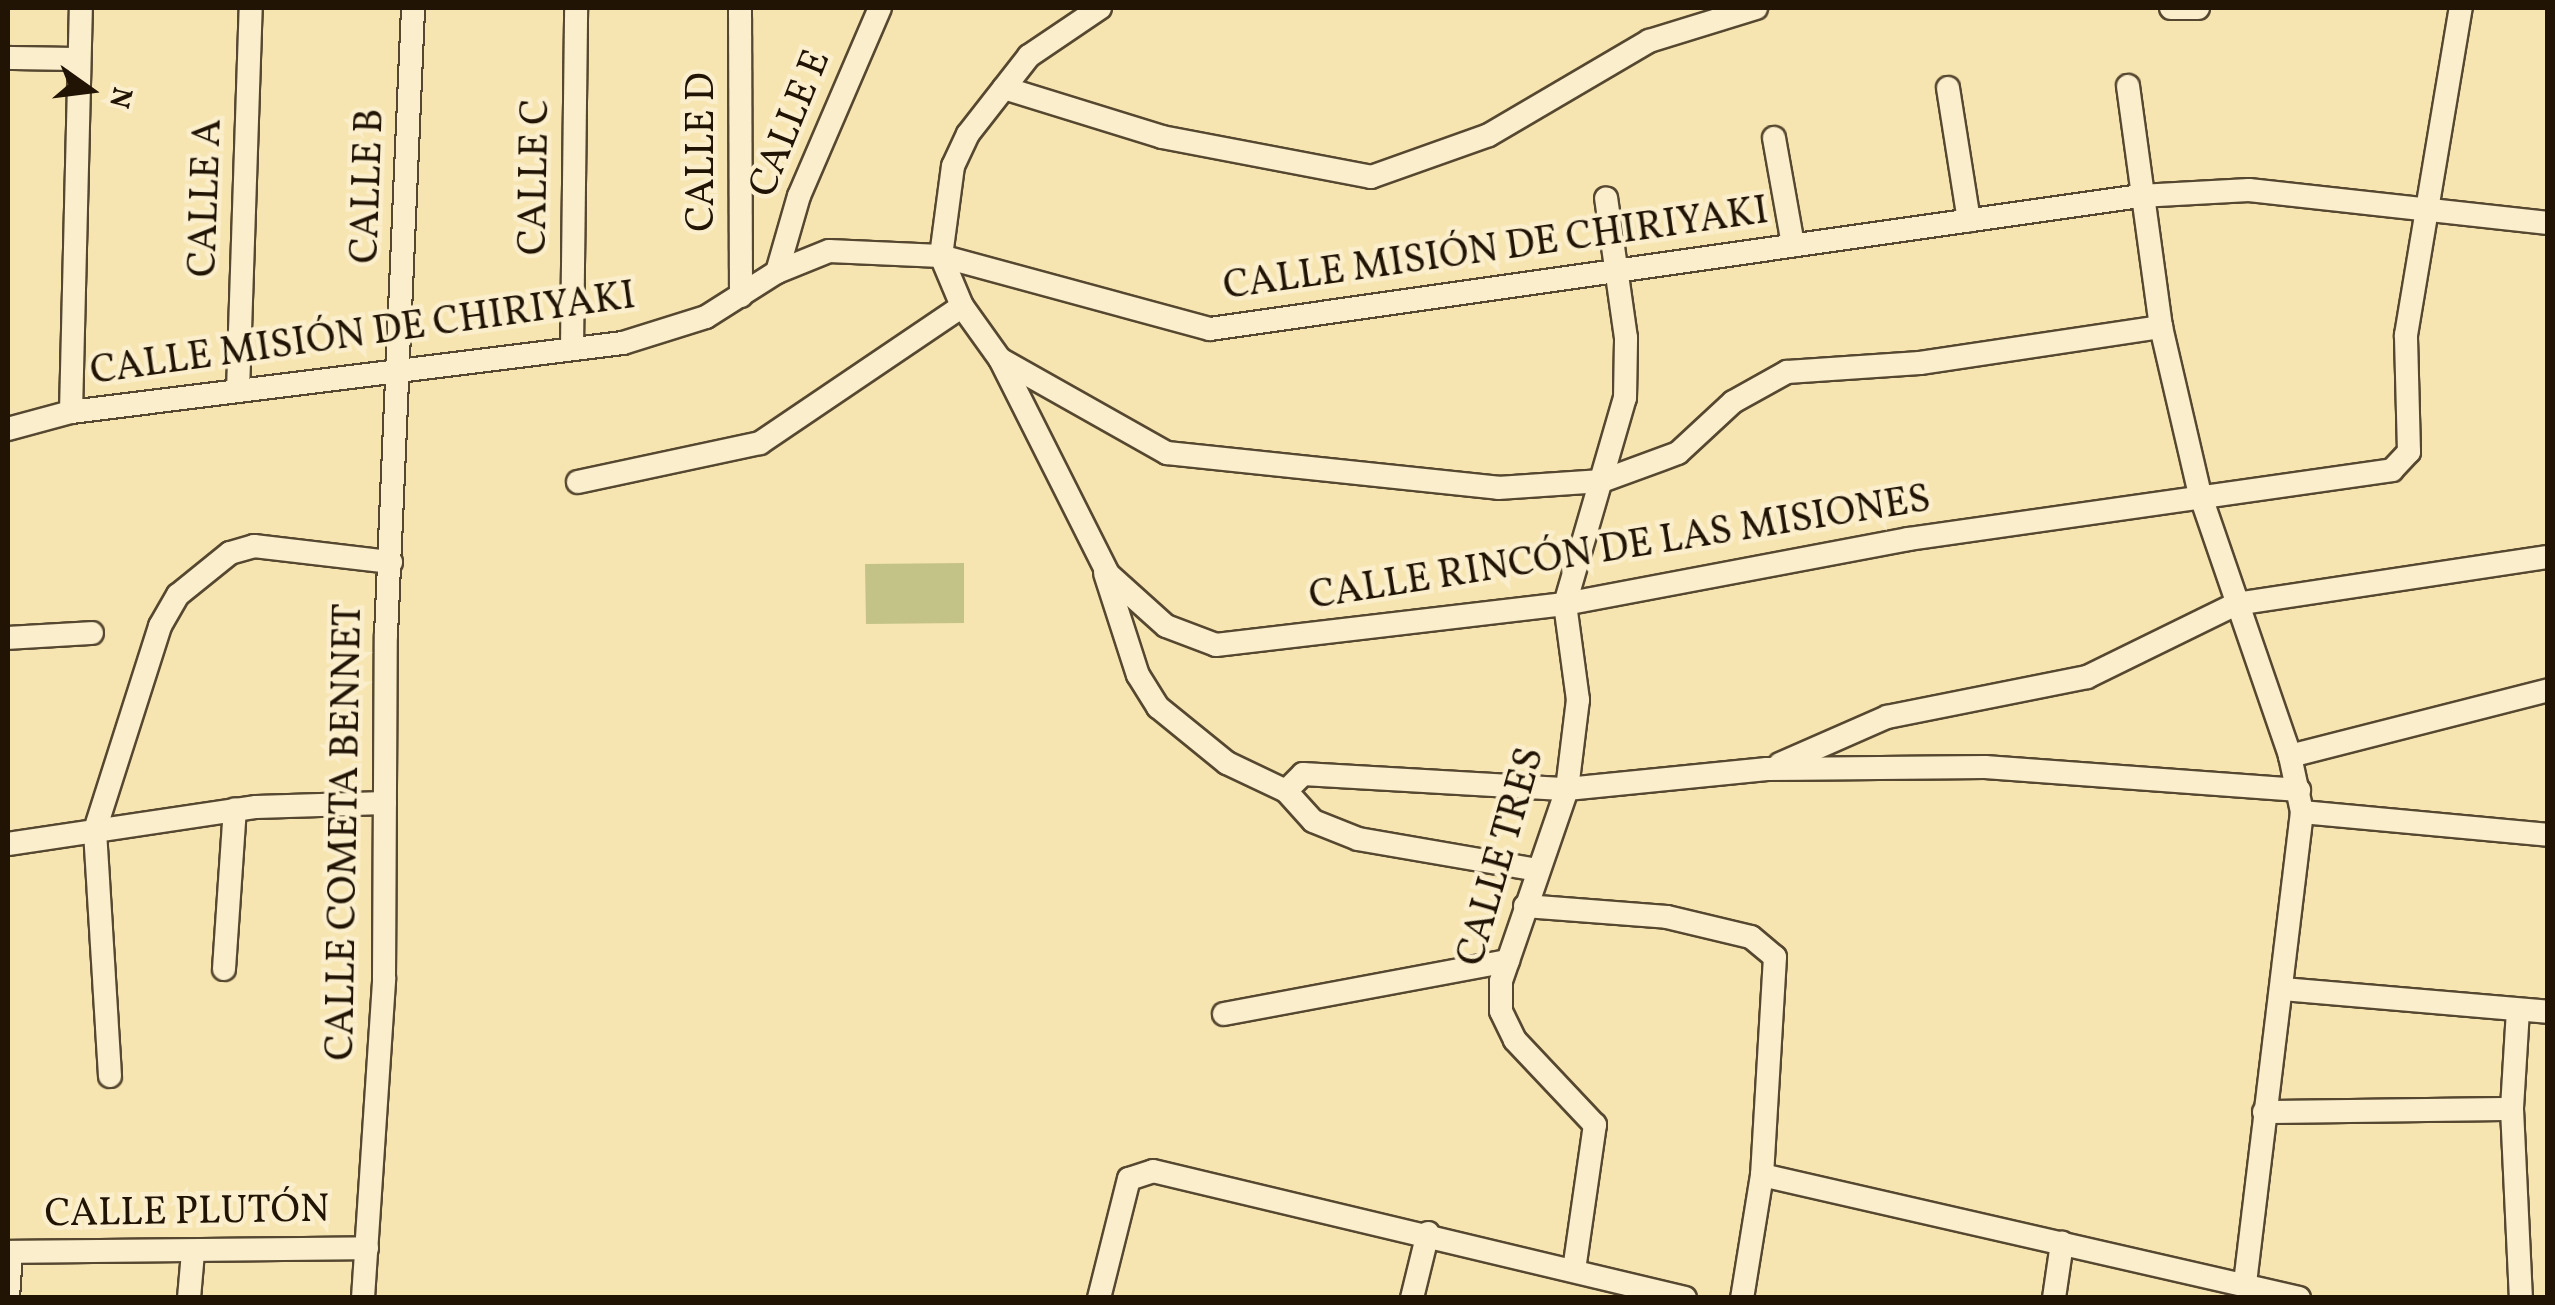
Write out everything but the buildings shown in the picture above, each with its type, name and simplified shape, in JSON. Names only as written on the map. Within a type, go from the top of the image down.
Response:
[{"type":"street","points":[[71,412],[80,8]]},
{"type":"street","name":"CALLE A","points":[[238,391],[251,8]]},
{"type":"street","name":"CALLE B","points":[[400,367],[413,8]]},
{"type":"street","name":"CALLE C","points":[[572,348],[576,8]]},
{"type":"street","name":"CALLE D","points":[[740,8],[742,296]]},
{"type":"street","name":"CALLE E","points":[[777,272],[799,196],[880,8]]},
{"type":"street","points":[[941,256],[953,166],[1004,88],[1057,30],[1100,8]]},
{"type":"street","points":[[1004,88],[1162,137],[1371,177],[1489,136],[1650,41],[1756,8]]},
{"type":"street","points":[[2170,8],[2198,8]]},
{"type":"street","points":[[2422,208],[2461,8]]},
{"type":"street","points":[[8,58],[79,59]]},
{"type":"street","points":[[2128,86],[2140,196],[2162,327],[2200,494],[2290,756],[2300,801],[2282,989],[2245,1285]]},
{"type":"street","points":[[1948,88],[1969,220]]},
{"type":"street","points":[[1774,138],[1793,245]]},
{"type":"street","name":"CALLE MISIÓN DE CHIRIYAKI","points":[[8,429],[71,412],[572,348],[680,328],[742,296],[777,272],[829,251],[941,256],[1210,329],[2140,196],[2249,190],[2548,224]]},
{"type":"street","name":"CALLE TRES","points":[[1574,1270],[1595,1125],[1514,1040],[1501,1011],[1508,961],[1567,789],[1578,700],[1564,604],[1602,481],[1628,369],[1606,198]]},
{"type":"street","name":"CALLE RINCÓN DE LAS MISIONES","points":[[941,256],[962,306],[1000,359],[1104,567],[1166,626],[1216,646],[1564,604],[1738,568],[2404,464],[2406,335],[2422,208]]},
{"type":"street","points":[[578,482],[760,443],[962,306]]},
{"type":"street","points":[[1000,359],[1167,453],[1498,488],[1602,481],[1678,453],[1732,402],[1787,372],[1920,363],[2162,327]]},
{"type":"street","name":"CALLE COMETA BENNET","points":[[363,1298],[400,367]]},
{"type":"street","points":[[110,1076],[95,830],[178,595],[230,553],[254,546],[391,562]]},
{"type":"street","points":[[1767,769],[1886,717],[2087,677],[2236,604],[2548,557]]},
{"type":"street","points":[[1104,567],[1138,675],[1158,708],[1227,763],[1286,791],[1300,813],[1358,838],[1538,870]]},
{"type":"street","points":[[8,638],[92,632]]},
{"type":"street","points":[[2290,756],[2548,690]]},
{"type":"street","points":[[1286,791],[1302,774],[1567,789],[1767,769],[1985,767],[2300,801],[2548,835]]},
{"type":"street","points":[[8,844],[235,810],[385,803]]},
{"type":"street","points":[[224,969],[235,810]]},
{"type":"street","points":[[1525,906],[1666,917],[1767,944],[1775,957],[1774,1026],[1762,1174],[1742,1298]]},
{"type":"street","points":[[1224,1014],[1508,961]]},
{"type":"street","points":[[2282,989],[2548,1012]]},
{"type":"street","points":[[2518,1010],[2512,1109],[2521,1298]]},
{"type":"street","points":[[2264,1112],[2512,1109]]},
{"type":"street","points":[[1099,1298],[1130,1179],[1152,1172],[1428,1233],[1685,1298]]},
{"type":"street","points":[[1762,1174],[2299,1298]]},
{"type":"street","points":[[1412,1298],[1428,1233]]},
{"type":"street","points":[[2054,1298],[2062,1244]]},
{"type":"street","name":"CALLE PLUTÓN","points":[[9,1252],[367,1248]]},
{"type":"street","points":[[8,1298],[9,1252]]},
{"type":"street","points":[[189,1298],[193,1252]]},
{"type":"green space","points":[[964,563],[964,623],[866,624],[865,564]]}]
